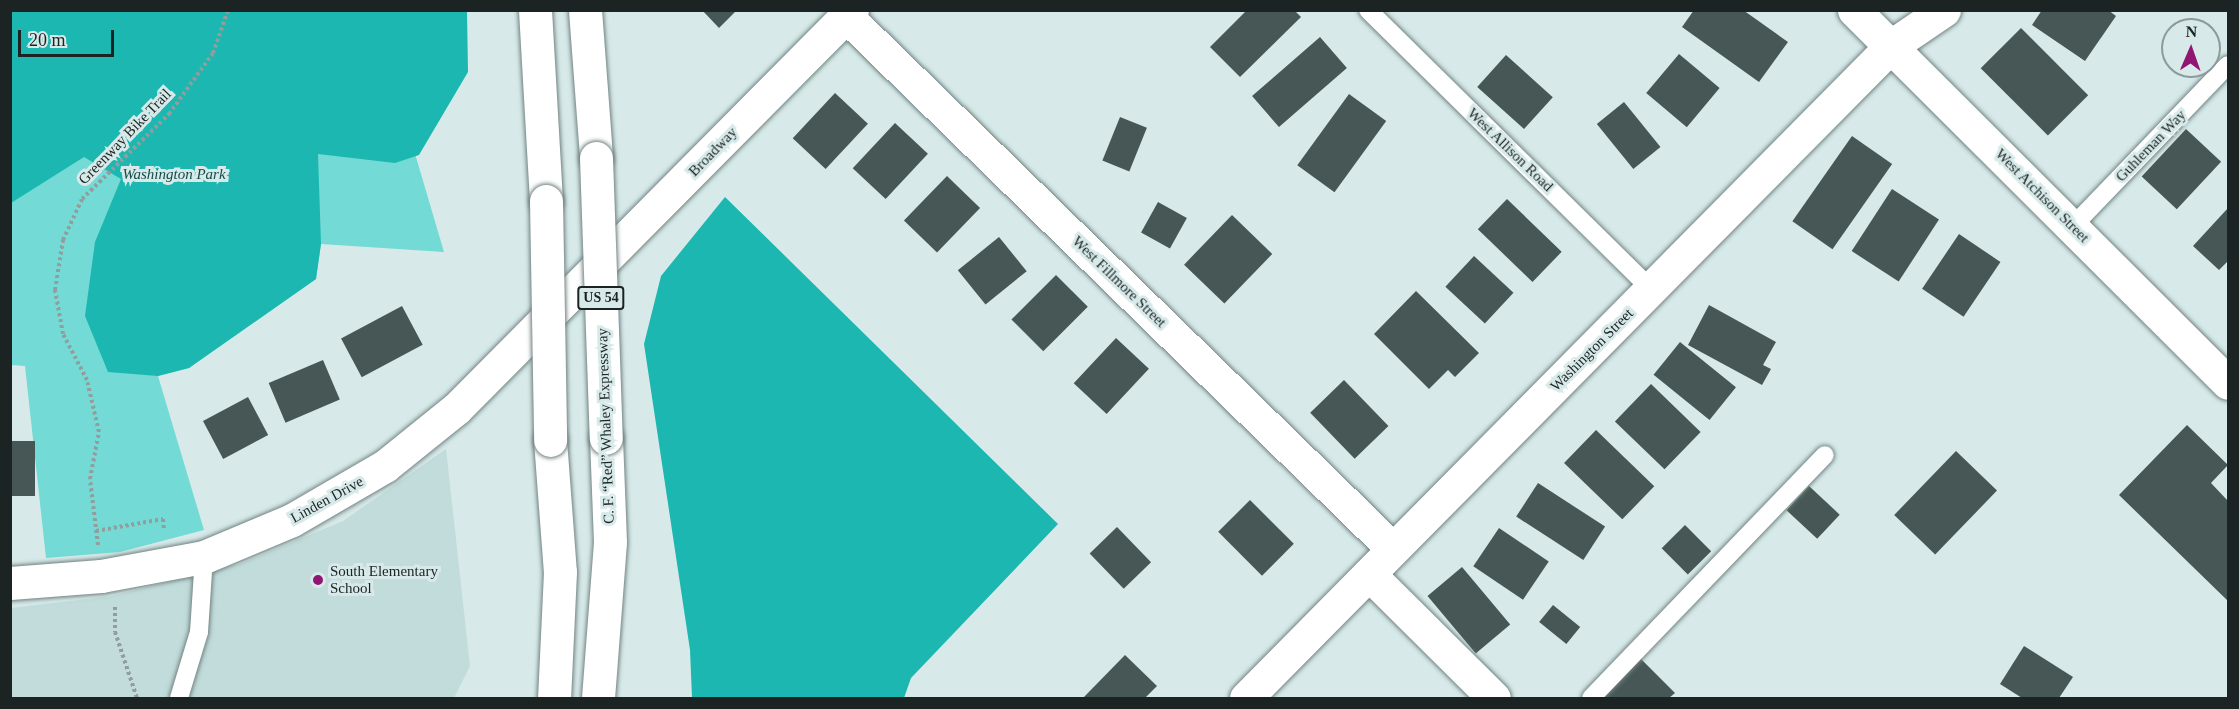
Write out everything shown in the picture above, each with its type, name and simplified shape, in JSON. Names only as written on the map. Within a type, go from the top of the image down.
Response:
[{"type":"main road","points":[[535,10],[546,201],[550,440],[560,572],[554,699]]},
{"type":"main road","name":"C. F. “Red” Whaley Expressway","points":[[585,10],[596,158],[610,542],[598,699]]},
{"type":"main road","name":"West Atchison Street","points":[[1854,10],[2229,383]]},
{"type":"main road","name":"Washington Street","points":[[1246,699],[1370,574],[1392,548],[1652,290],[1892,46],[1944,10]]},
{"type":"main road","name":"Broadway","points":[[579,288],[849,13]]},
{"type":"main road","name":"West Fillmore Street","points":[[849,13],[1392,548]]},
{"type":"main road","name":"Linden Drive","points":[[10,583],[101,576],[204,557],[292,520],[385,466],[456,409],[520,342],[579,288]]},
{"type":"main road","points":[[1370,574],[1494,699]]},
{"type":"lane","name":"West Allison Road","points":[[1368,10],[1652,290]]},
{"type":"lane","name":"Guhleman Way","points":[[2073,226],[2229,65]]},
{"type":"lane","points":[[1591,699],[1825,455]]},
{"type":"lane","points":[[179,699],[199,632],[204,557]]},
{"type":"path","name":"Greenway Bike Trail","points":[[163,519],[96,531],[90,479],[99,432],[87,380],[63,334],[55,290],[63,240],[82,198],[169,114],[213,54],[228,10]]},
{"type":"path","points":[[124,606],[114,608],[115,633],[137,699]]},
{"type":"shaded area","name":"South Elementary School","points":[[446,449],[470,666],[454,698],[11,698],[11,608],[112,596],[240,564],[343,521]]},
{"type":"green space","name":"Washington Park","points":[[11,10],[467,11],[468,72],[419,155],[395,163],[318,154],[321,244],[316,279],[189,368],[158,376],[108,372],[85,316],[95,242],[121,179],[84,157],[11,203]]},
{"type":"green space","name":"Washington Park","points":[[10,11],[373,11],[444,252],[321,244],[316,279],[189,368],[158,376],[204,530],[120,552],[46,558],[25,366],[11,365]]},
{"type":"green space","points":[[725,197],[1058,524],[911,678],[904,698],[692,698],[690,650],[644,344],[661,276]]},
{"type":"building","points":[[702,10],[737,10],[719,28]]},
{"type":"building","points":[[1247,10],[1294,10],[1301,17],[1240,77],[1210,47]]},
{"type":"building","points":[[1694,10],[1743,10],[1788,42],[1759,82],[1682,27]]},
{"type":"building","points":[[2042,10],[2108,10],[2116,16],[2085,61],[2032,25]]},
{"type":"building","points":[[2021,28],[2088,95],[2048,135],[1981,68]]},
{"type":"building","points":[[1320,37],[1347,68],[1279,127],[1252,96]]},
{"type":"building","points":[[1679,54],[1720,88],[1687,127],[1646,93]]},
{"type":"building","points":[[1506,55],[1553,97],[1524,129],[1477,87]]},
{"type":"building","points":[[835,93],[868,124],[826,169],[793,138]]},
{"type":"building","points":[[1349,94],[1386,121],[1334,192],[1297,165]]},
{"type":"building","points":[[1624,102],[1661,147],[1633,169],[1597,124]]},
{"type":"building","points":[[1120,117],[1147,128],[1129,171],[1102,161]]},
{"type":"building","points":[[895,123],[928,154],[886,199],[853,168]]},
{"type":"building","points":[[2186,129],[2221,162],[2177,209],[2142,177]]},
{"type":"building","points":[[1852,136],[1892,164],[1832,249],[1792,221]]},
{"type":"building","points":[[947,176],[980,208],[937,253],[904,221]]},
{"type":"building","points":[[1892,189],[1939,219],[1899,282],[1852,251]]},
{"type":"building","points":[[1507,199],[1562,252],[1532,282],[1478,229]]},
{"type":"building","points":[[1158,202],[1187,218],[1170,249],[1141,233]]},
{"type":"building","points":[[2228,208],[2228,261],[2219,270],[2193,246]]},
{"type":"building","points":[[1232,215],[1272,254],[1224,304],[1184,265]]},
{"type":"building","points":[[1959,234],[2000,262],[1964,317],[1922,289]]},
{"type":"building","points":[[999,237],[1027,271],[986,305],[958,270]]},
{"type":"building","points":[[1474,256],[1513,293],[1485,324],[1445,287]]},
{"type":"building","points":[[1056,275],[1088,307],[1043,351],[1011,320]]},
{"type":"building","points":[[1416,291],[1479,353],[1455,377],[1448,370],[1429,389],[1374,334]]},
{"type":"building","points":[[1709,305],[1776,342],[1763,365],[1771,369],[1762,385],[1688,345]]},
{"type":"building","points":[[402,306],[423,345],[362,377],[341,338]]},
{"type":"building","points":[[1116,338],[1149,369],[1107,414],[1074,383]]},
{"type":"building","points":[[1680,342],[1736,387],[1710,420],[1654,375]]},
{"type":"building","points":[[323,360],[340,400],[285,423],[269,383]]},
{"type":"building","points":[[1344,380],[1388,426],[1355,459],[1310,413]]},
{"type":"building","points":[[1651,384],[1701,432],[1665,469],[1615,421]]},
{"type":"building","points":[[248,397],[268,435],[223,459],[203,421]]},
{"type":"building","points":[[2187,425],[2228,465],[2211,483],[2228,501],[2228,601],[2119,495]]},
{"type":"building","points":[[1596,430],[1654,486],[1622,519],[1564,463]]},
{"type":"building","points":[[10,441],[35,441],[35,496],[10,496]]},
{"type":"building","points":[[1956,451],[1997,491],[1935,555],[1894,515]]},
{"type":"building","points":[[1538,483],[1605,527],[1583,560],[1516,517]]},
{"type":"building","points":[[1809,486],[1840,515],[1817,539],[1786,510]]},
{"type":"building","points":[[1250,500],[1294,544],[1262,576],[1218,532]]},
{"type":"building","points":[[1685,525],[1711,551],[1688,574],[1662,548]]},
{"type":"building","points":[[1117,527],[1151,562],[1124,589],[1090,553]]},
{"type":"building","points":[[1499,528],[1549,562],[1523,600],[1473,566]]},
{"type":"building","points":[[1462,567],[1510,624],[1476,653],[1428,596]]},
{"type":"building","points":[[1553,605],[1580,627],[1566,644],[1539,622]]},
{"type":"building","points":[[2024,646],[2073,677],[2059,698],[2022,698],[2000,684]]},
{"type":"building","points":[[1125,655],[1157,686],[1145,698],[1083,698]]},
{"type":"building","points":[[1640,658],[1675,693],[1669,698],[1599,698]]},
{"type":"place","name":"South Elementary School","points":[[318,580]]}]
